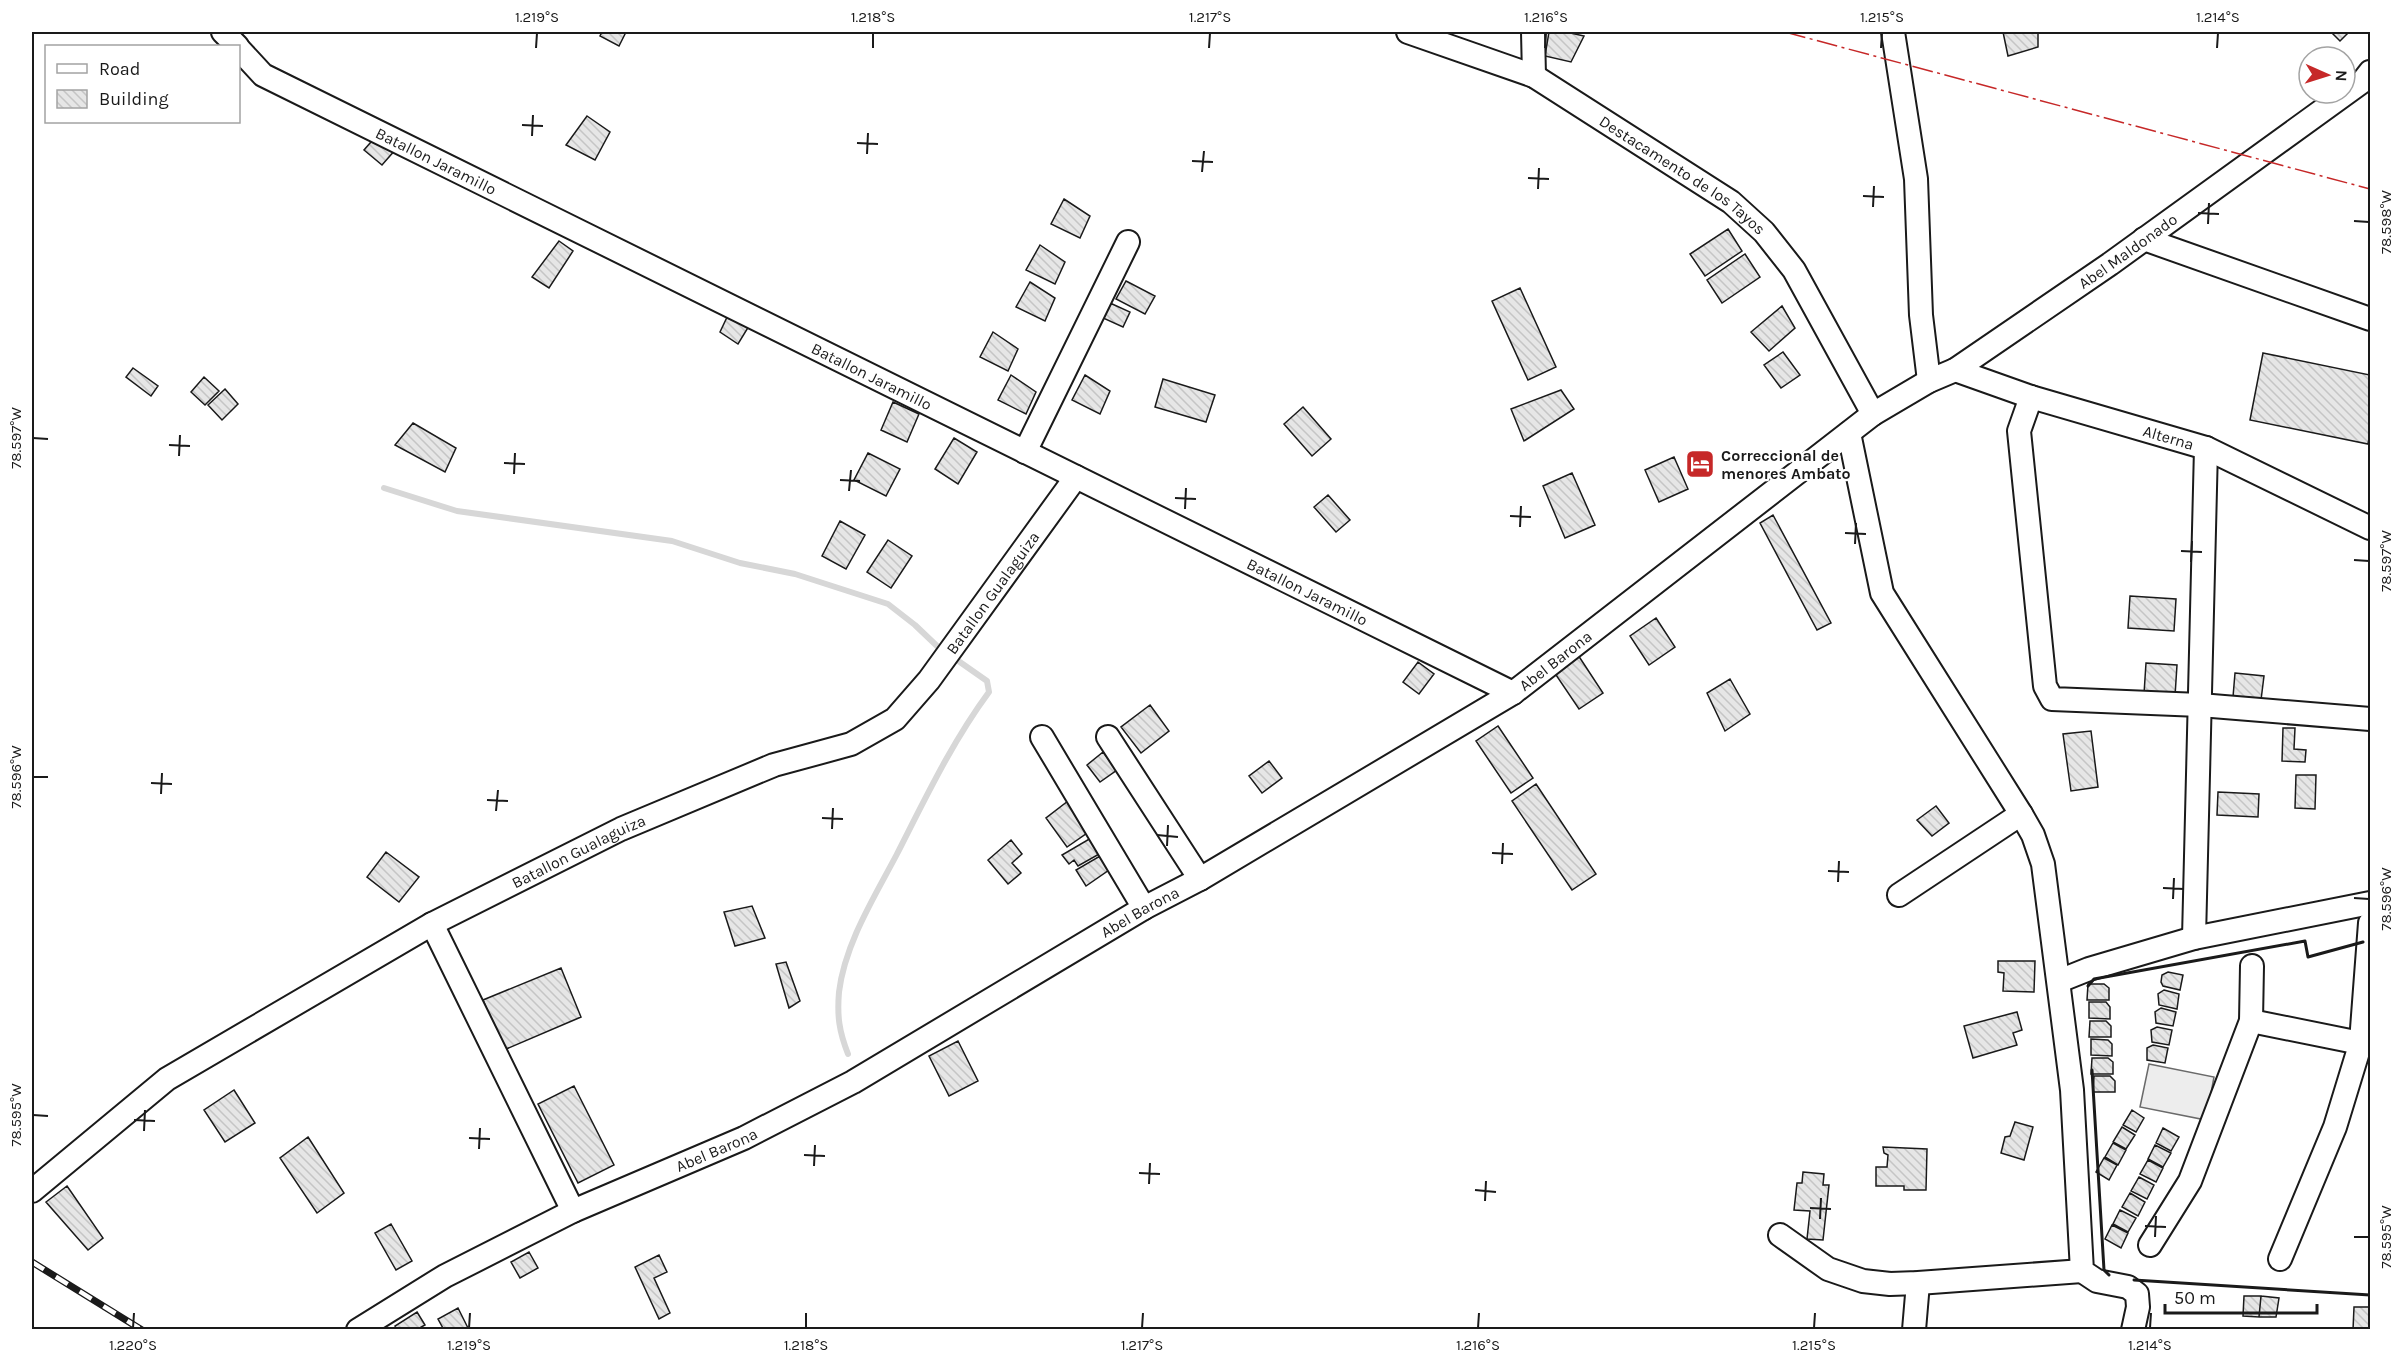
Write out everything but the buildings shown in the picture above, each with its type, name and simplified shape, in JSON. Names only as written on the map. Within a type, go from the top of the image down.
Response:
[{"type":"street","name":"Batallon Jaramillo","points":[[223,32],[236,45]]},
{"type":"street","name":"Destacamento de los Tayos","points":[[1408,32],[1534,76],[1731,202],[1764,232],[1794,270],[1873,414]]},
{"type":"street","points":[[1533,32],[1534,76]]},
{"type":"street","points":[[1893,32],[1916,179],[1921,315],[1929,381]]},
{"type":"street","name":"Batallon Jaramillo","points":[[240,49],[263,75],[1513,693]]},
{"type":"street","name":"Abel Maldonado","points":[[1873,414],[1929,381],[1955,370],[2144,239],[2363,81],[2370,72]]},
{"type":"street","points":[[2144,239],[2370,319]]},
{"type":"street","points":[[1025,452],[1128,242]]},
{"type":"street","name":"Alterna","points":[[1955,370],[2031,397],[2206,448],[2370,528]]},
{"type":"street","points":[[2031,397],[2019,431],[2045,686],[2052,699],[2200,705],[2370,719]]},
{"type":"street","name":"Abel Barona","points":[[358,1329],[445,1276],[573,1211],[744,1138],[835,1092],[1513,693],[1873,414]]},
{"type":"street","points":[[1849,433],[1882,592],[2021,814],[2033,835],[2043,864],[2072,1090],[2082,1271]]},
{"type":"street","points":[[2194,938],[2206,448]]},
{"type":"street","name":"Batallon Gualaguiza","points":[[32,1191],[167,1079],[432,924],[621,829],[774,765],[851,744],[895,719],[929,680],[1076,477]]},
{"type":"street","points":[[1042,737],[1144,909]]},
{"type":"street","points":[[1108,737],[1200,879]]},
{"type":"street","points":[[1899,895],[2021,814]]},
{"type":"street","points":[[2059,981],[2090,969],[2194,938],[2370,903]]},
{"type":"street","points":[[2280,1259],[2366,1044],[2370,923]]},
{"type":"street","points":[[432,924],[573,1211]]},
{"type":"street","points":[[2150,1245],[2190,1181],[2251,1021],[2252,966]]},
{"type":"street","points":[[2251,1021],[2366,1044]]},
{"type":"street","points":[[1780,1234],[1828,1269],[1863,1281],[1890,1284],[1918,1283],[2082,1271],[2097,1281],[2128,1287],[2137,1294],[2138,1307],[2133,1329]]},
{"type":"street","points":[[1914,1329],[1918,1283]]},
{"type":"shaded area","points":[[2149,1064],[2214,1077],[2206,1120],[2140,1107]]},
{"type":"waterway","points":[[384,488],[457,511],[672,541],[740,563],[795,574],[888,604],[937,646],[987,681],[989,692],[940,771],[854,938],[842,974],[838,1009],[839,1023],[848,1054]]},
{"type":"railway","points":[[32,1262],[142,1330]]},
{"type":"wall","points":[[2088,986],[2094,979],[2305,941],[2308,957],[2363,942]]},
{"type":"wall","points":[[2092,1070],[2104,1270],[2109,1275]]},
{"type":"wall","points":[[2134,1280],[2370,1295]]},
{"type":"power","points":[[1785,32],[2370,189]]},
{"type":"place","name":"Correccional de menores Ambato","points":[[1700,464]]}]
